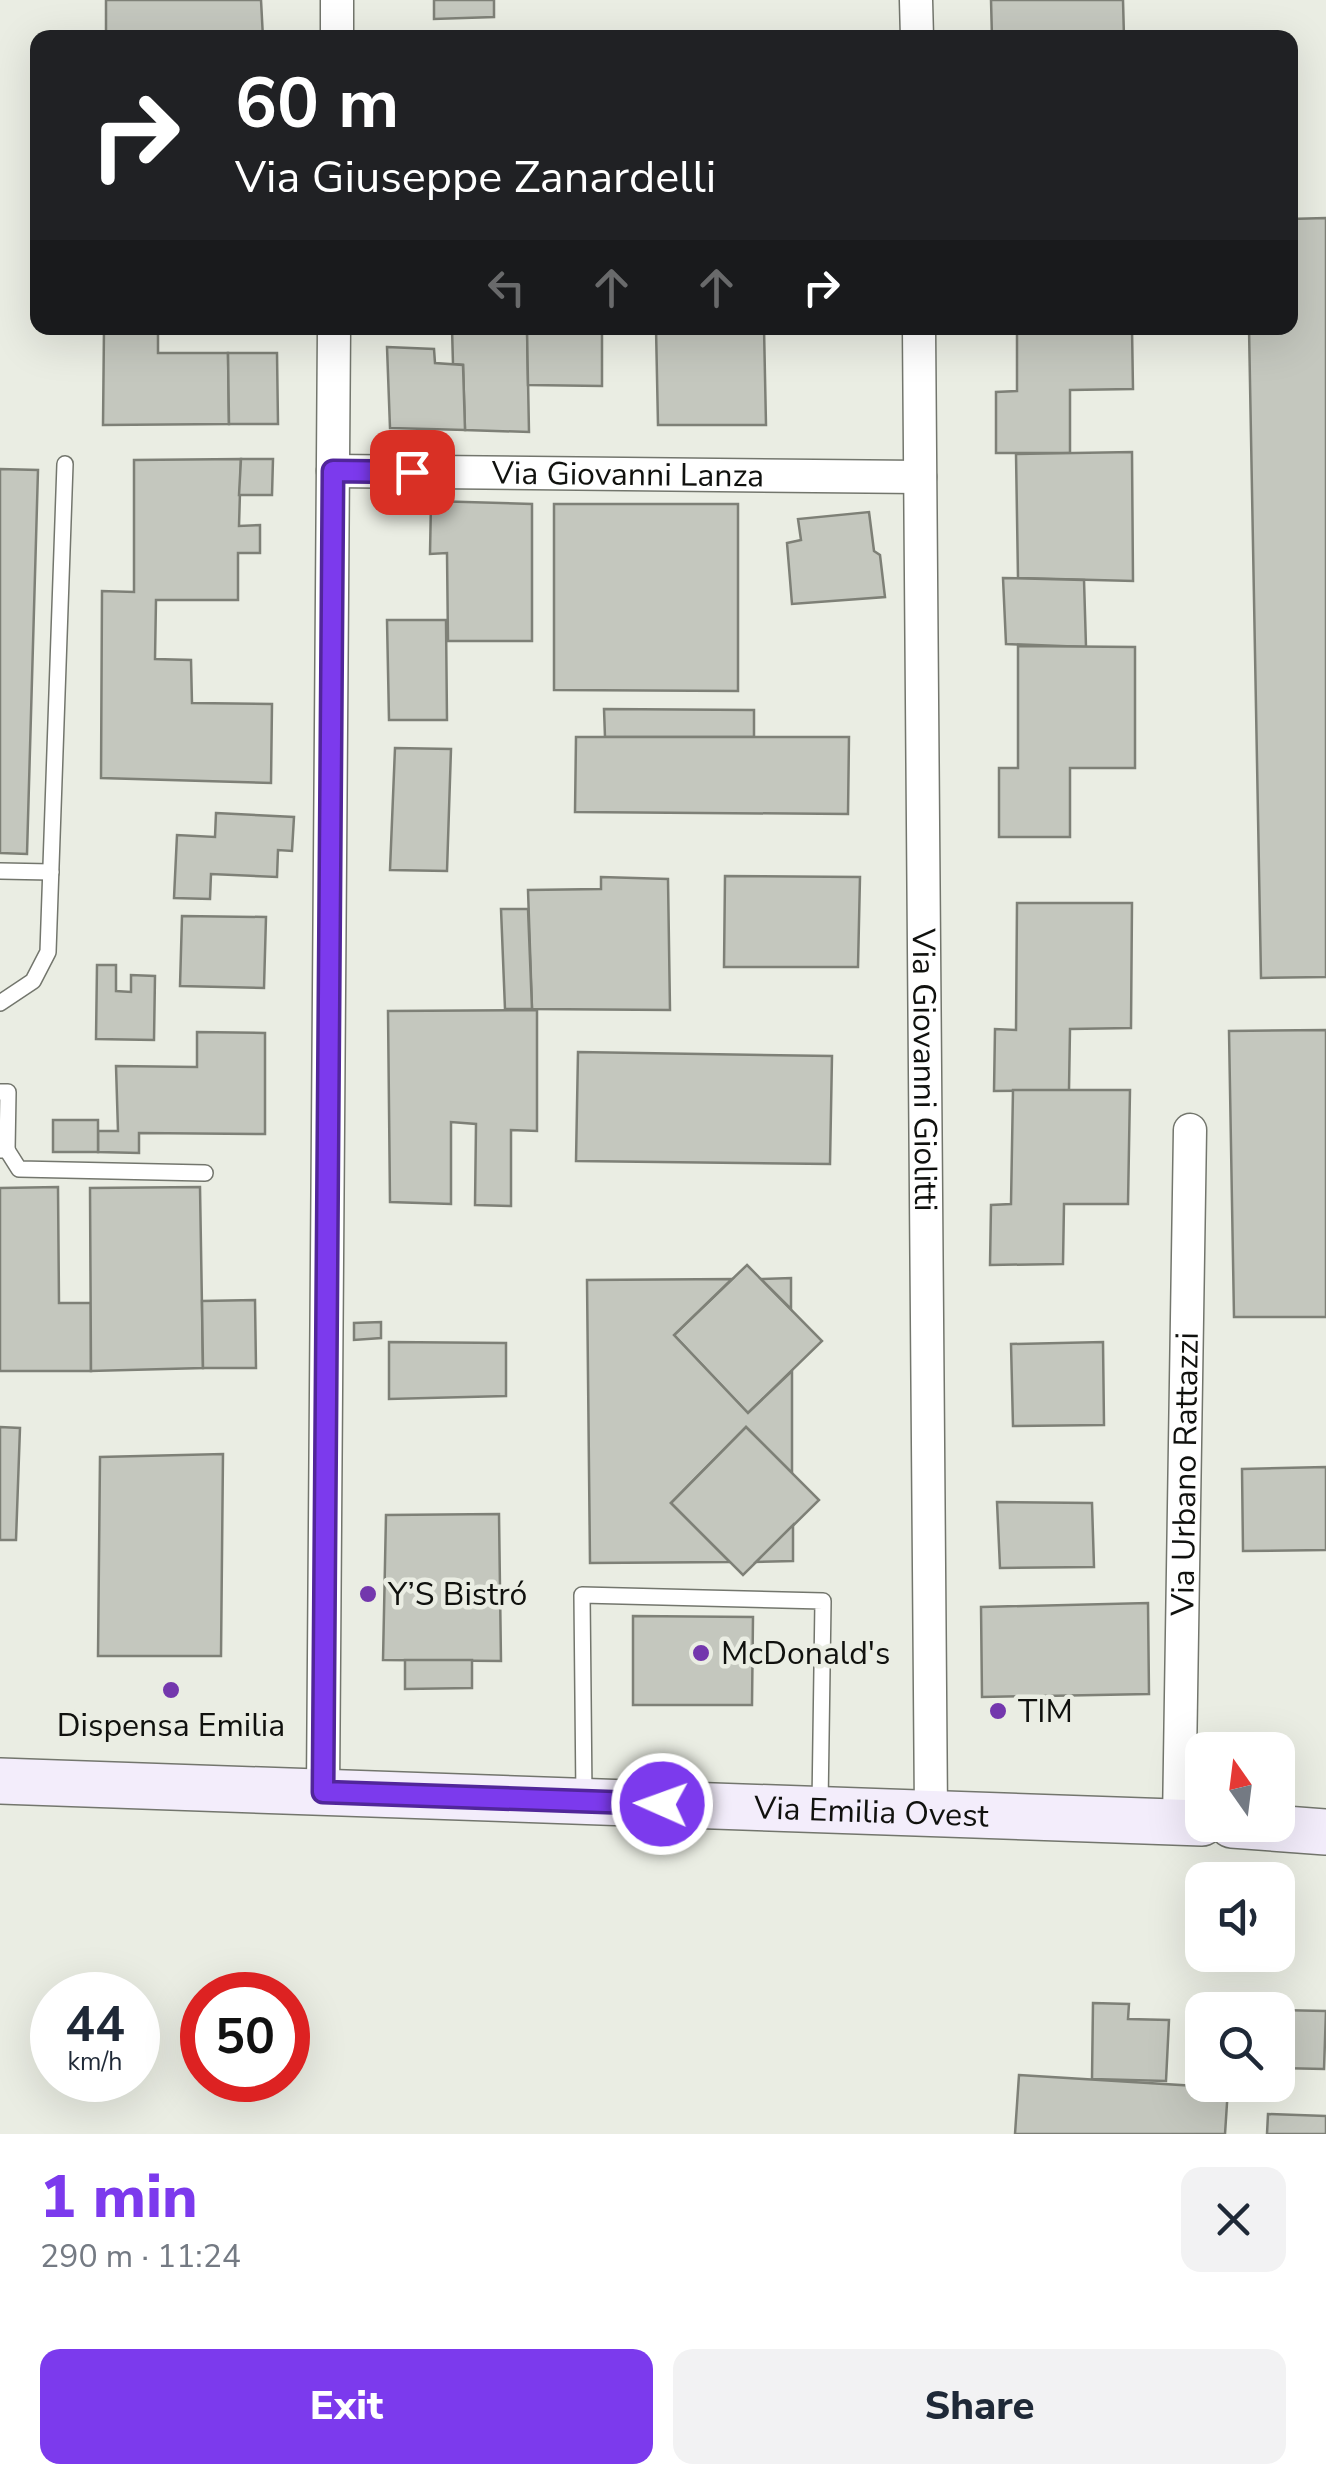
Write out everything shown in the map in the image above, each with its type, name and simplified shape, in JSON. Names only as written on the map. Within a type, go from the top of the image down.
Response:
[{"type":"main road","name":"Via Emilia Ovest","points":[[0,1782],[1185,1822]]},
{"type":"street","points":[[336,30],[337,0]]},
{"type":"street","points":[[916,0],[917,30]]},
{"type":"street","points":[[323,1792],[334,335]]},
{"type":"street","name":"Via Giovanni Giolitti","points":[[919,335],[931,1814]]},
{"type":"street","name":"Via Giovanni Lanza","points":[[333,471],[920,477]]},
{"type":"street","name":"Via Urbano Rattazzi","points":[[1190,1130],[1191,1732]]},
{"type":"lane","points":[[0,1004],[33,981],[48,952],[65,464]]},
{"type":"lane","points":[[0,871],[50,872]]},
{"type":"lane","points":[[0,1092],[8,1092],[4,1150],[18,1170],[205,1173]]},
{"type":"lane","points":[[584,1802],[582,1595],[823,1601],[820,1809]]},
{"type":"building","points":[[106,0],[261,0],[263,30],[106,30]]},
{"type":"building","points":[[434,0],[494,0],[494,17],[434,19]]},
{"type":"building","points":[[991,0],[1123,0],[1124,30],[992,30]]},
{"type":"building","points":[[1326,218],[1326,977],[1261,978],[1249,335],[1298,335],[1298,219]]},
{"type":"building","points":[[104,335],[158,335],[158,353],[228,353],[229,424],[103,425]]},
{"type":"building","points":[[452,335],[527,335],[529,432],[465,430],[463,365],[453,364]]},
{"type":"building","points":[[527,335],[602,335],[602,386],[528,385]]},
{"type":"building","points":[[656,335],[764,335],[766,425],[658,425]]},
{"type":"building","points":[[1017,335],[1132,335],[1133,389],[1070,390],[1070,453],[996,453],[996,392],[1017,391]]},
{"type":"building","points":[[387,347],[434,349],[435,363],[463,365],[465,430],[390,428]]},
{"type":"building","points":[[228,353],[277,353],[278,424],[229,424]]},
{"type":"building","points":[[1132,452],[1133,581],[1018,578],[1016,454]]},
{"type":"building","points":[[241,459],[239,526],[260,525],[260,553],[238,553],[238,600],[156,600],[155,659],[191,660],[192,703],[272,704],[271,783],[101,778],[102,591],[134,592],[134,460]]},
{"type":"building","points":[[241,459],[273,459],[272,495],[239,495]]},
{"type":"building","points":[[0,469],[38,470],[27,854],[0,853]]},
{"type":"building","points":[[431,501],[532,504],[532,641],[448,641],[447,553],[430,554]]},
{"type":"building","points":[[554,504],[738,504],[738,691],[554,690]]},
{"type":"building","points":[[869,512],[885,597],[792,604],[787,543],[801,540],[798,519]]},
{"type":"building","points":[[1003,578],[1084,580],[1086,647],[1006,644]]},
{"type":"building","points":[[387,620],[446,620],[447,720],[389,720]]},
{"type":"building","points":[[1018,646],[1135,647],[1135,768],[1070,768],[1070,837],[999,837],[999,768],[1018,768]]},
{"type":"building","points":[[604,709],[754,710],[754,737],[605,737]]},
{"type":"building","points":[[576,737],[849,737],[848,814],[575,812]]},
{"type":"building","points":[[395,748],[451,749],[447,871],[390,870]]},
{"type":"building","points":[[216,813],[294,817],[292,851],[278,850],[277,877],[211,874],[210,899],[174,898],[177,835],[215,837]]},
{"type":"building","points":[[725,876],[860,877],[858,967],[724,967]]},
{"type":"building","points":[[601,877],[668,879],[670,1010],[532,1009],[528,890],[601,889]]},
{"type":"building","points":[[1017,903],[1132,903],[1131,1028],[1070,1029],[1069,1090],[994,1091],[995,1029],[1016,1030]]},
{"type":"building","points":[[501,909],[528,909],[532,1009],[505,1009]]},
{"type":"building","points":[[182,916],[266,917],[264,988],[180,986]]},
{"type":"building","points":[[97,965],[116,965],[116,991],[131,992],[131,975],[155,976],[154,1040],[96,1039]]},
{"type":"building","points":[[537,1010],[537,1131],[511,1130],[511,1206],[475,1205],[476,1124],[451,1122],[451,1204],[390,1202],[388,1011]]},
{"type":"building","points":[[1326,1030],[1326,1317],[1234,1317],[1229,1031]]},
{"type":"building","points":[[197,1032],[265,1033],[265,1134],[139,1133],[139,1153],[98,1152],[98,1131],[118,1131],[116,1066],[197,1067]]},
{"type":"building","points":[[578,1052],[832,1056],[830,1164],[576,1161]]},
{"type":"building","points":[[1013,1090],[1130,1090],[1128,1204],[1064,1204],[1063,1264],[990,1265],[991,1205],[1011,1204]]},
{"type":"building","points":[[53,1120],[98,1120],[98,1152],[53,1152]]},
{"type":"building","points":[[58,1187],[59,1303],[91,1303],[91,1371],[0,1371],[0,1188]]},
{"type":"building","points":[[200,1187],[203,1368],[91,1371],[90,1188]]},
{"type":"building","points":[[747,1265],[822,1341],[748,1413],[674,1335]]},
{"type":"building","points":[[791,1278],[791,1309],[761,1279]]},
{"type":"building","points":[[732,1279],[674,1335],[748,1413],[792,1371],[792,1473],[746,1427],[671,1503],[730,1562],[590,1563],[587,1280]]},
{"type":"building","points":[[255,1300],[256,1368],[203,1368],[202,1301]]},
{"type":"building","points":[[381,1322],[381,1338],[354,1340],[354,1323]]},
{"type":"building","points":[[389,1342],[506,1343],[506,1396],[389,1399]]},
{"type":"building","points":[[1103,1342],[1104,1425],[1013,1426],[1011,1344]]},
{"type":"building","points":[[0,1427],[20,1428],[16,1540],[0,1540]]},
{"type":"building","points":[[746,1427],[819,1500],[743,1575],[671,1503]]},
{"type":"building","points":[[223,1454],[221,1656],[98,1656],[100,1457]]},
{"type":"building","points":[[1326,1467],[1326,1550],[1243,1551],[1242,1469]]},
{"type":"building","points":[[997,1502],[1092,1503],[1094,1567],[1000,1568]]},
{"type":"building","points":[[499,1514],[501,1661],[383,1660],[386,1515]]},
{"type":"building","points":[[793,1525],[793,1561],[756,1562]]},
{"type":"building","points":[[1148,1603],[1149,1694],[982,1697],[981,1607]]},
{"type":"building","points":[[633,1616],[753,1617],[752,1705],[633,1705]]},
{"type":"building","points":[[405,1660],[472,1660],[472,1688],[405,1689]]},
{"type":"building","points":[[1093,2003],[1129,2004],[1128,2019],[1169,2020],[1166,2081],[1092,2079]]},
{"type":"building","points":[[1295,2010],[1326,2011],[1324,2069],[1295,2068]]},
{"type":"building","points":[[1019,2075],[1185,2085],[1185,2102],[1227,2102],[1225,2134],[1015,2134]]},
{"type":"building","points":[[1268,2114],[1326,2116],[1326,2134],[1267,2134]]},
{"type":"place","name":"Y’S Bistró","points":[[368,1594]]},
{"type":"place","name":"McDonald's","points":[[701,1653]]},
{"type":"place","name":"Dispensa Emilia","points":[[171,1690]]},
{"type":"place","name":"TIM","points":[[998,1711]]},
{"type":"route","points":[[412,472],[333,471],[323,1792],[662,1804]]}]
